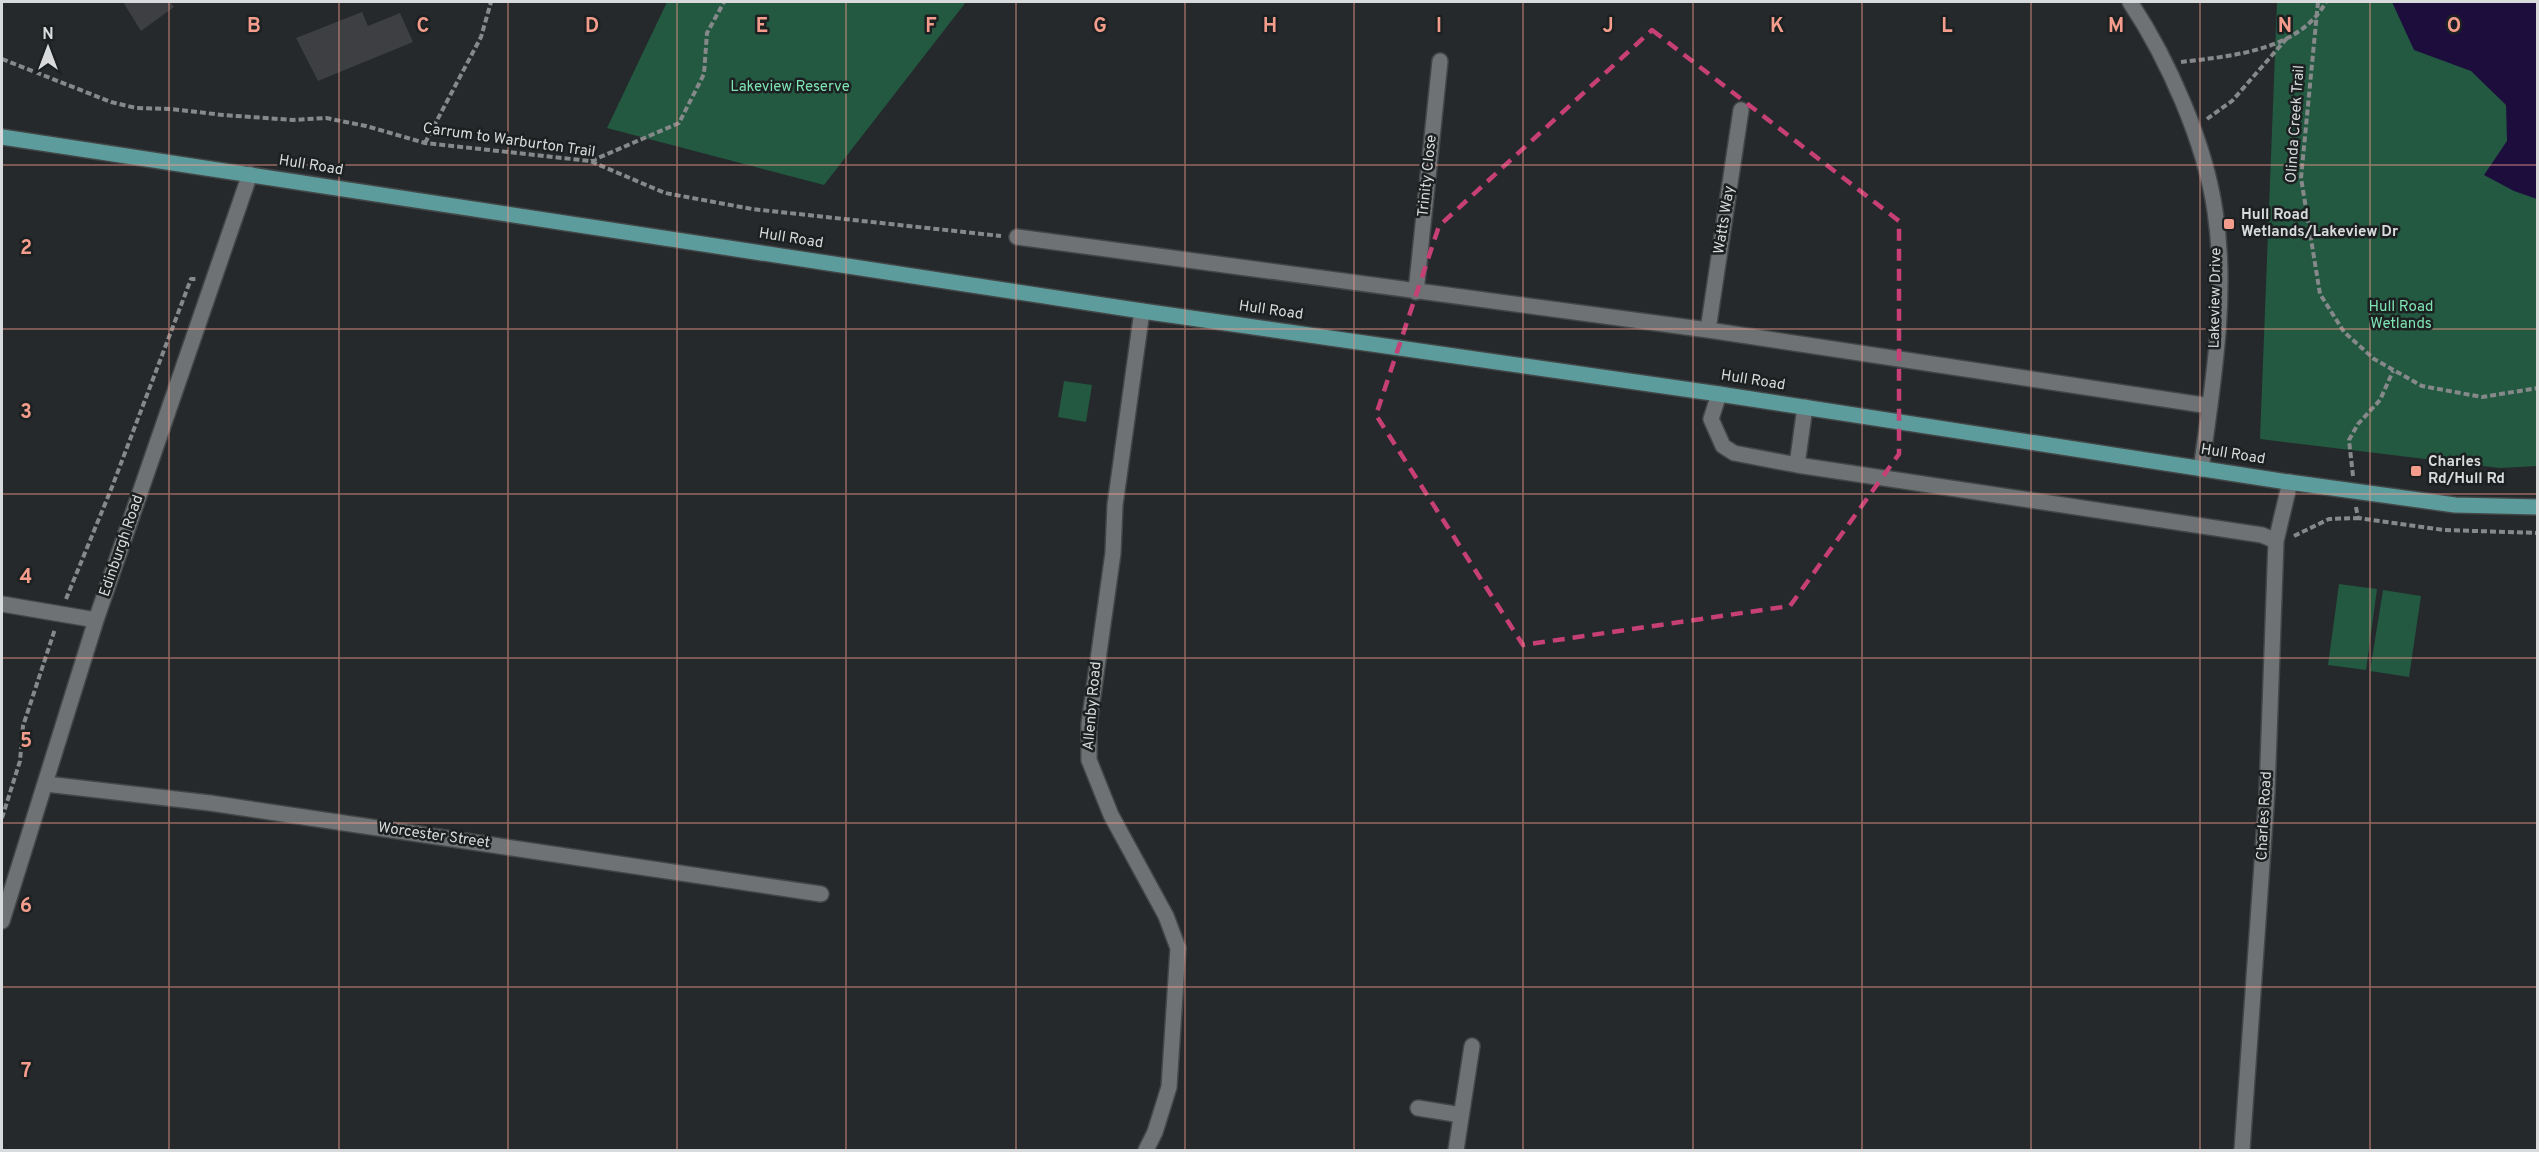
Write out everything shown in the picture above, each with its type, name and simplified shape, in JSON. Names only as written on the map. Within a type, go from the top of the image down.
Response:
[{"type":"main road","name":"Hull Road","points":[[2,137],[1142,311],[1719,394],[2290,482],[2455,505],[2538,507]]},
{"type":"street","name":"Lakeview Drive","points":[[2130,2],[2166,64],[2202,153],[2215,211],[2218,327],[2201,469]]},
{"type":"street","name":"Trinity Close","points":[[1416,291],[1440,61]]},
{"type":"street","name":"Watts Way","points":[[1708,330],[1741,110]]},
{"type":"street","name":"Edinburgh Road","points":[[2,921],[96,620],[250,174]]},
{"type":"street","points":[[1017,237],[1708,330],[2210,406]]},
{"type":"street","name":"Allenby Road","points":[[1142,311],[1115,505],[1113,553],[1089,724],[1089,760],[1111,815],[1166,916],[1178,948],[1169,1087],[1155,1132],[1146,1150]]},
{"type":"street","points":[[1719,394],[1711,419],[1723,446],[1734,453],[1797,465],[2262,535],[2276,541]]},
{"type":"street","points":[[1797,465],[1805,407]]},
{"type":"street","name":"Charles Road","points":[[2242,1150],[2267,792],[2276,541],[2290,482]]},
{"type":"street","points":[[2,604],[96,620]]},
{"type":"street","name":"Worcester Street","points":[[46,784],[221,805],[821,894]]},
{"type":"street","points":[[1456,1150],[1472,1046]]},
{"type":"street","points":[[1418,1108],[1461,1115]]},
{"type":"path","points":[[425,142],[481,37],[491,2]]},
{"type":"path","points":[[590,161],[679,123],[704,74],[707,33],[724,2]]},
{"type":"path","name":"Olinda Creek Trail","points":[[2318,2],[2301,178],[2320,294],[2344,332],[2374,359],[2422,386],[2482,397],[2538,388]]},
{"type":"path","points":[[2192,129],[2232,101],[2288,37],[2318,16],[2326,2]]},
{"type":"path","points":[[2166,64],[2244,54],[2288,37]]},
{"type":"path","name":"Carrum to Warburton Trail","points":[[2,59],[111,102],[136,108],[293,120],[326,118],[425,142],[590,161],[665,193],[752,209],[1017,237]]},
{"type":"path","points":[[2,818],[20,761],[23,726],[60,614],[112,488],[191,279],[214,279]]},
{"type":"path","points":[[2358,518],[2349,440],[2358,424],[2379,400],[2393,371]]},
{"type":"path","points":[[2276,541],[2300,535],[2329,519],[2358,518],[2444,530],[2538,533]]},
{"type":"highlighted area","points":[[1652,30],[1899,221],[1899,454],[1790,606],[1523,645],[1376,415],[1439,226]]},
{"type":"green space","name":"Lakeview Reserve","points":[[667,2],[966,2],[824,185],[607,128]]},
{"type":"green space","name":"Hull Road Wetlands","points":[[2277,2],[2537,2],[2537,466],[2500,468],[2260,439]]},
{"type":"green space","points":[[1064,381],[1092,385],[1086,422],[1058,417]]},
{"type":"green space","points":[[2339,584],[2377,589],[2366,670],[2328,665]]},
{"type":"green space","points":[[2383,590],[2421,596],[2409,677],[2370,671]]},
{"type":"shaded area","points":[[2392,2],[2537,2],[2537,199],[2514,191],[2484,175],[2507,141],[2506,105],[2471,71],[2414,50]]},
{"type":"building","points":[[123,2],[170,2],[174,7],[141,31]]},
{"type":"building","points":[[362,12],[368,26],[400,13],[413,42],[318,81],[296,38]]},
{"type":"place","name":"Hull Road Wetlands/Lakeview Dr","points":[[2229,224]]},
{"type":"place","name":"Charles Rd/Hull Rd","points":[[2416,471]]}]
